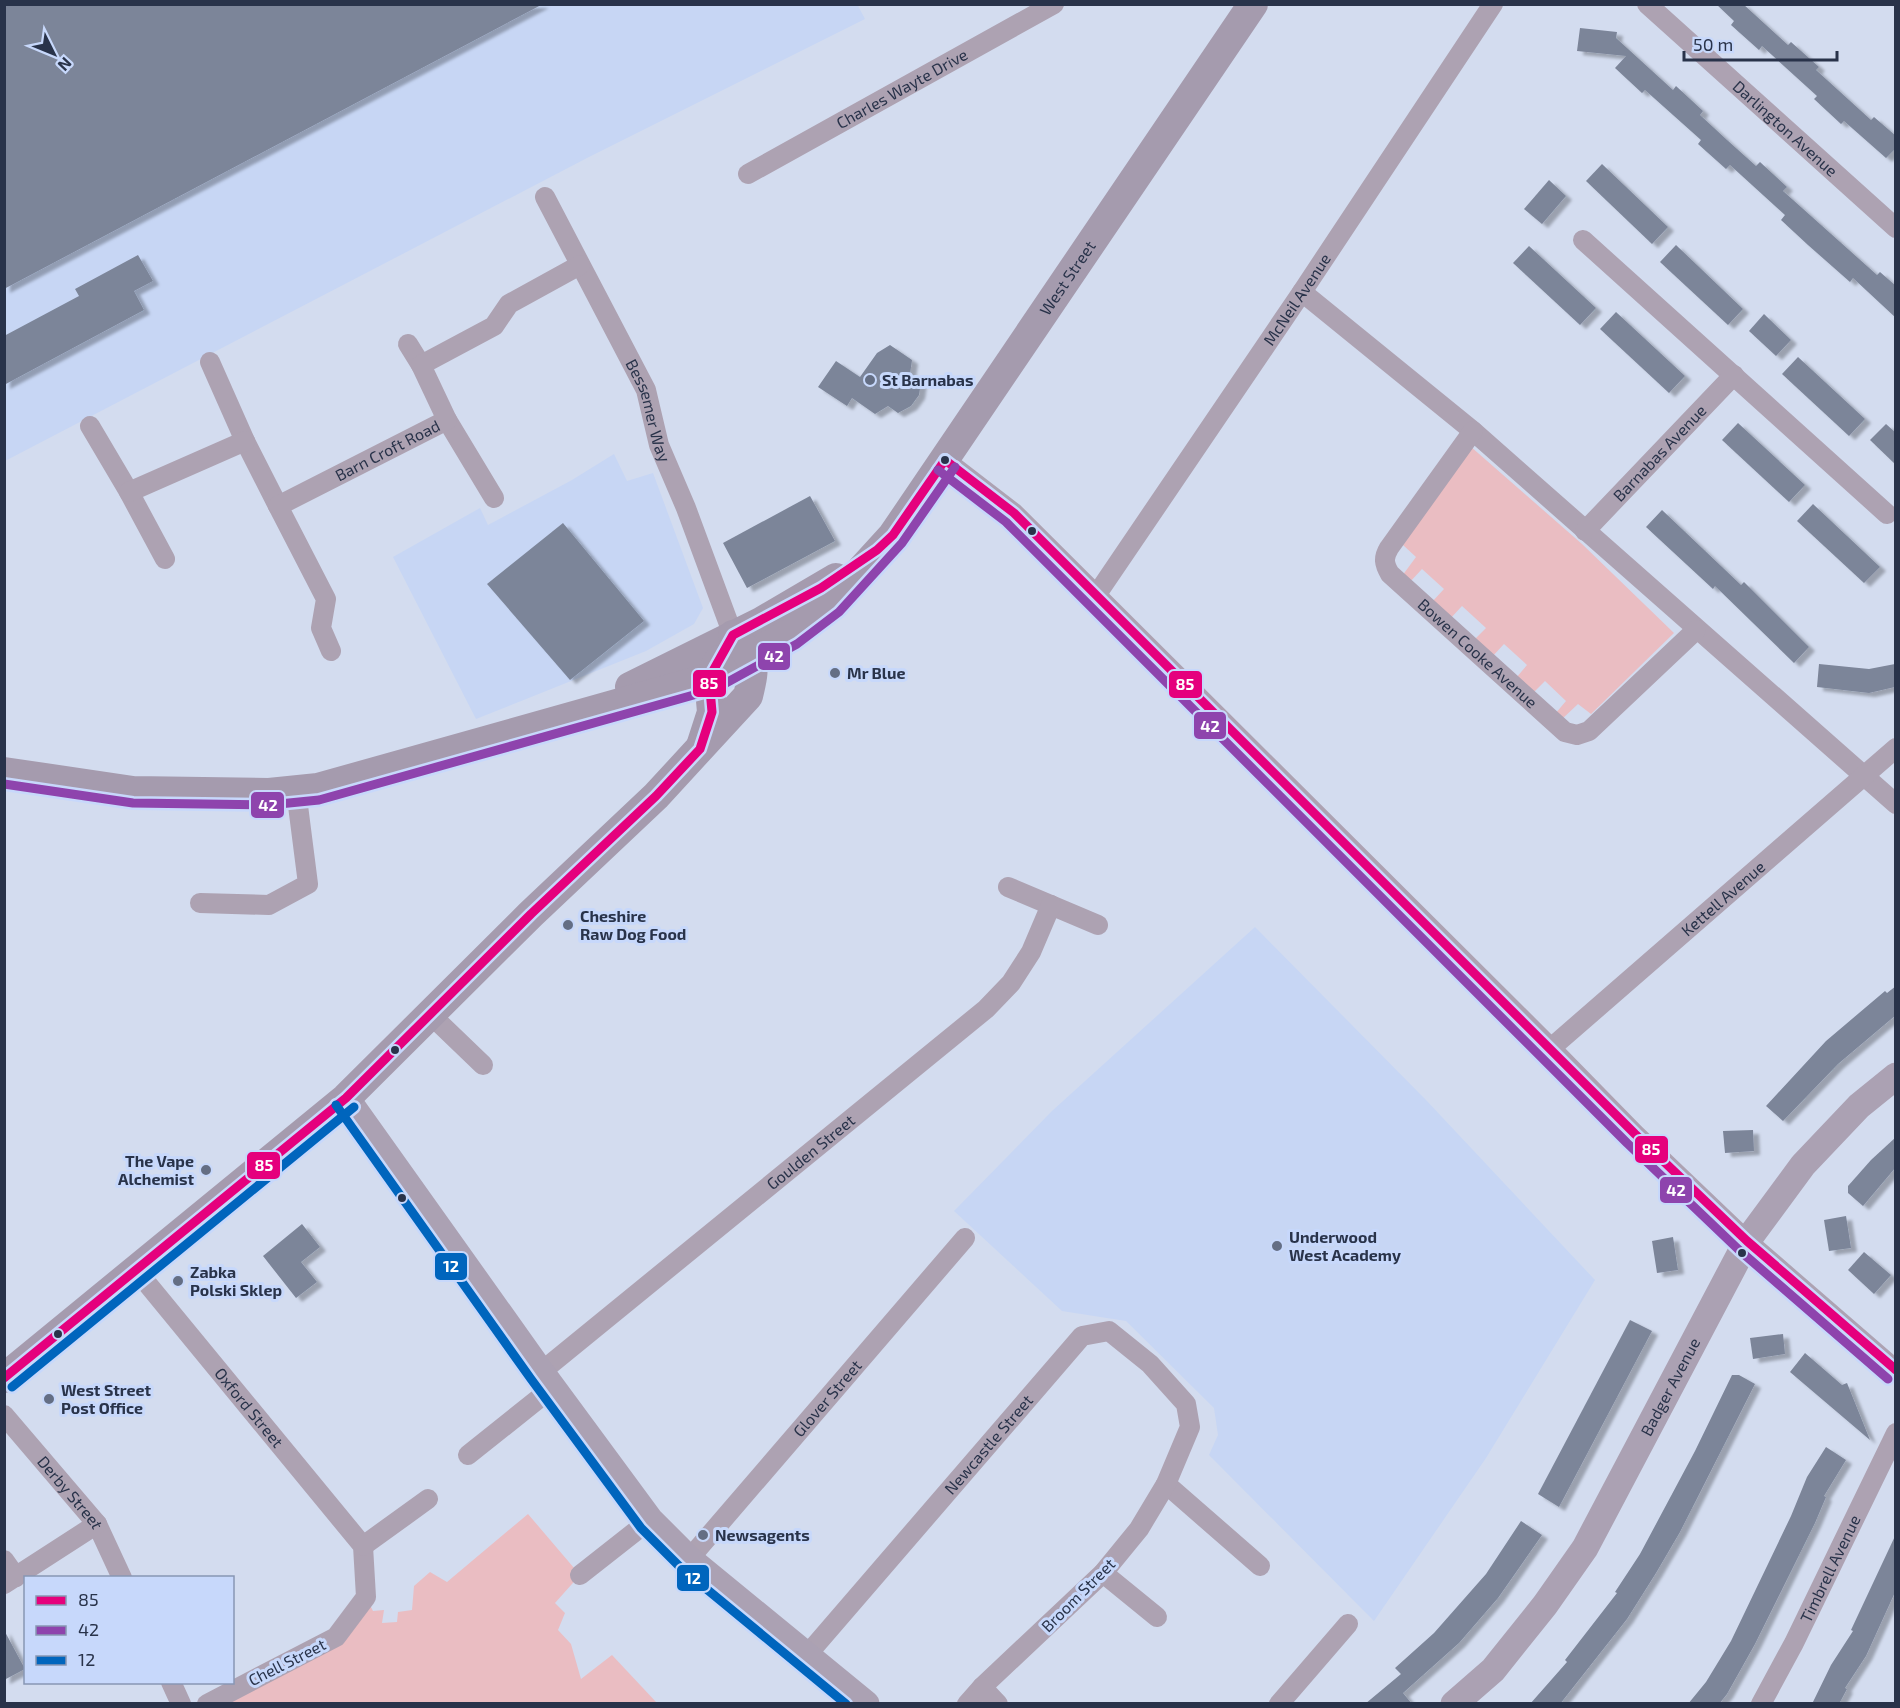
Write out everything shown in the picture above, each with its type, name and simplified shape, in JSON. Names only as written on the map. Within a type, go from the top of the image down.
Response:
[{"type":"main road","name":"West Street","points":[[4,772],[133,791],[269,793],[318,788],[576,715],[701,666],[742,645],[791,633],[831,603],[893,535],[1253,4]]},
{"type":"main road","points":[[4,1378],[346,1098],[531,914],[656,795],[748,696],[753,677],[742,645]]},
{"type":"main road","points":[[700,749],[712,712],[701,666]]},
{"type":"street","name":"Charles Wayte Drive","points":[[748,174],[1054,4]]},
{"type":"street","name":"McNeil Avenue","points":[[1097,594],[1302,292],[1493,4]]},
{"type":"street","name":"Darlington Avenue","points":[[1647,4],[1896,228]]},
{"type":"street","name":"Bessemer Way","points":[[545,197],[646,390],[659,445],[742,645]]},
{"type":"street","points":[[1583,240],[1887,514]]},
{"type":"street","points":[[421,365],[494,326],[509,304],[580,265]]},
{"type":"street","points":[[1302,292],[1473,431],[1896,804]]},
{"type":"street","name":"Barn Croft Road","points":[[278,506],[447,420],[421,365],[408,344]]},
{"type":"street","points":[[210,362],[245,441],[326,599],[321,628],[331,651]]},
{"type":"street","name":"Barnabas Avenue","points":[[1585,531],[1734,375]]},
{"type":"street","points":[[447,420],[494,498]]},
{"type":"street","points":[[90,426],[165,559]]},
{"type":"street","name":"Bowen Cooke Avenue","points":[[1473,431],[1389,548],[1385,556],[1385,565],[1390,574],[1565,732],[1577,735],[1588,731],[1696,630]]},
{"type":"street","points":[[129,492],[245,441]]},
{"type":"street","points":[[945,460],[1014,513],[1097,594],[1635,1134],[1747,1241],[1896,1370]]},
{"type":"street","name":"Kettell Avenue","points":[[1551,1048],[1896,748]]},
{"type":"street","points":[[200,903],[269,905],[308,884],[296,790]]},
{"type":"street","points":[[1008,887],[1098,925]]},
{"type":"street","name":"Goulden Street","points":[[468,1455],[547,1380],[986,1009],[1011,983],[1031,952],[1051,905]]},
{"type":"street","points":[[430,1015],[483,1065]]},
{"type":"street","name":"Badger Avenue","points":[[1454,1704],[1493,1670],[1545,1605],[1585,1548],[1747,1241],[1803,1165],[1859,1106],[1896,1076]]},
{"type":"street","points":[[346,1098],[650,1520],[689,1559],[866,1704]]},
{"type":"street","name":"Glover Street","points":[[689,1559],[965,1238]]},
{"type":"street","name":"Oxford Street","points":[[136,1270],[363,1546]]},
{"type":"street","name":"Newcastle Street","points":[[807,1655],[1082,1336],[1109,1331],[1150,1364],[1186,1404]]},
{"type":"street","name":"Broom Street","points":[[967,1704],[982,1687],[1104,1574],[1138,1529],[1166,1484],[1190,1427],[1186,1404]]},
{"type":"street","name":"Derby Street","points":[[4,1415],[97,1524],[121,1576]]},
{"type":"street","name":"Timbrell Avenue","points":[[1761,1704],[1794,1643],[1896,1433]]},
{"type":"street","points":[[1166,1484],[1260,1566]]},
{"type":"street","points":[[363,1546],[428,1499]]},
{"type":"street","points":[[580,1575],[650,1520]]},
{"type":"street","points":[[4,1560],[10,1580],[97,1524]]},
{"type":"street","name":"Chell Street","points":[[207,1704],[336,1636],[366,1598],[363,1546]]},
{"type":"street","points":[[1104,1574],[1157,1617]]},
{"type":"street","points":[[1279,1704],[1348,1624]]},
{"type":"street","points":[[982,1687],[998,1704]]},
{"type":"shaded area","points":[[857,4],[865,19],[587,158],[5,461],[4,5]]},
{"type":"shaded area","points":[[1470,446],[1582,544],[1674,633],[1591,714],[1578,704],[1561,720],[1555,714],[1566,701],[1545,681],[1532,694],[1516,678],[1527,665],[1504,644],[1491,658],[1473,641],[1486,628],[1462,606],[1449,620],[1431,603],[1444,589],[1422,569],[1409,583],[1402,576],[1416,557],[1403,545]]},
{"type":"shaded area","points":[[614,454],[627,481],[653,473],[703,608],[694,624],[646,651],[476,719],[393,557],[480,508],[488,525],[572,480]]},
{"type":"shaded area","name":"Underwood West Academy","points":[[1255,927],[1426,1100],[1595,1280],[1486,1458],[1374,1621],[1209,1455],[1218,1435],[1214,1408],[1126,1321],[1062,1311],[954,1211],[1052,1111]]},
{"type":"shaded area","points":[[528,1514],[580,1575],[555,1603],[565,1613],[558,1630],[571,1644],[581,1679],[612,1655],[657,1703],[207,1704],[336,1637],[366,1597],[373,1611],[384,1610],[382,1623],[397,1622],[398,1612],[412,1610],[414,1586],[430,1572],[447,1582]]},
{"type":"building","points":[[4,4],[543,4],[4,289]]},
{"type":"building","points":[[1716,4],[1743,4],[1788,45],[1791,42],[1819,67],[1816,70],[1871,120],[1874,117],[1896,136],[1896,148],[1886,158],[1844,121],[1841,124],[1814,99],[1817,96],[1762,46],[1759,50],[1731,25],[1734,21]]},
{"type":"building","points":[[1580,28],[1617,32],[1616,38],[1673,90],[1676,86],[1703,111],[1700,115],[1727,140],[1756,166],[1760,162],[1787,187],[1783,191],[1877,275],[1880,272],[1896,286],[1896,318],[1853,278],[1850,282],[1808,245],[1781,220],[1785,215],[1730,165],[1726,169],[1698,144],[1701,140],[1645,90],[1642,93],[1615,68],[1626,56],[1577,51]]},
{"type":"building","points":[[1602,164],[1668,227],[1652,244],[1586,181]]},
{"type":"building","points":[[1549,180],[1566,196],[1542,224],[1524,209]]},
{"type":"building","points":[[1676,245],[1743,309],[1728,325],[1660,262]]},
{"type":"building","points":[[1529,246],[1596,308],[1580,325],[1513,263]]},
{"type":"building","points":[[138,255],[153,281],[134,291],[144,310],[4,385],[4,336],[79,296],[75,289]]},
{"type":"building","points":[[1616,312],[1685,376],[1669,393],[1600,329]]},
{"type":"building","points":[[1764,314],[1791,340],[1776,356],[1749,331]]},
{"type":"building","name":"St Barnabas","points":[[890,345],[912,360],[910,374],[921,382],[919,395],[911,406],[898,413],[888,406],[875,414],[852,398],[847,406],[818,387],[836,361],[860,377],[877,353]]},
{"type":"building","points":[[1798,357],[1865,419],[1849,436],[1782,374]]},
{"type":"building","points":[[1738,423],[1805,485],[1789,502],[1722,440]]},
{"type":"building","points":[[1886,424],[1896,433],[1896,465],[1870,440]]},
{"type":"building","points":[[810,496],[835,541],[747,588],[723,543]]},
{"type":"building","points":[[1813,504],[1880,567],[1864,583],[1797,521]]},
{"type":"building","points":[[1662,510],[1741,585],[1744,582],[1809,647],[1794,663],[1715,586],[1713,589],[1646,527]]},
{"type":"building","points":[[563,523],[644,621],[570,680],[487,584]]},
{"type":"building","points":[[1819,664],[1869,669],[1895,664],[1895,687],[1869,693],[1817,687]]},
{"type":"building","points":[[1896,986],[1896,1015],[1838,1064],[1783,1121],[1766,1106],[1826,1041],[1885,991],[1887,993]]},
{"type":"building","points":[[1753,1130],[1754,1151],[1725,1153],[1723,1131]]},
{"type":"building","points":[[1896,1137],[1896,1167],[1863,1206],[1848,1193],[1848,1186]]},
{"type":"building","points":[[1846,1216],[1851,1248],[1829,1251],[1824,1220]]},
{"type":"building","points":[[302,1224],[320,1247],[301,1262],[317,1282],[296,1298],[263,1256]]},
{"type":"building","points":[[1673,1237],[1678,1270],[1657,1273],[1652,1241]]},
{"type":"building","points":[[1864,1252],[1891,1275],[1874,1294],[1848,1270]]},
{"type":"building","points":[[1630,1320],[1652,1331],[1559,1507],[1538,1494]]},
{"type":"building","points":[[1783,1334],[1785,1354],[1753,1359],[1750,1338]]},
{"type":"building","points":[[1805,1353],[1842,1385],[1847,1383],[1870,1440],[1790,1372]]},
{"type":"building","points":[[1732,1375],[1739,1375],[1755,1384],[1680,1532],[1656,1573],[1627,1619],[1560,1704],[1530,1704],[1567,1662],[1565,1660],[1617,1593],[1615,1592],[1640,1554],[1695,1451]]},
{"type":"building","points":[[1826,1447],[1846,1460],[1824,1496],[1826,1497],[1815,1523],[1755,1644],[1719,1704],[1688,1704],[1706,1682],[1731,1641],[1791,1516],[1807,1477]]},
{"type":"building","points":[[1521,1521],[1542,1535],[1498,1598],[1459,1643],[1403,1693],[1412,1704],[1365,1704],[1401,1674],[1395,1668],[1434,1633],[1486,1574]]},
{"type":"building","points":[[1896,1534],[1896,1590],[1866,1656],[1845,1688],[1847,1689],[1839,1704],[1812,1704],[1831,1665],[1853,1631],[1851,1630]]},
{"type":"building","points":[[4,1630],[24,1670],[4,1680]]},
{"type":"transit line","name":"85","points":[[945,460],[1014,513],[1635,1134],[1747,1241],[1896,1370]]},
{"type":"transit line","name":"85","points":[[4,1378],[346,1098],[531,914],[656,796],[700,749],[712,712],[709,678],[733,635],[821,588],[877,550],[893,535],[945,460]]},
{"type":"transit line","name":"42","points":[[4,784],[133,803],[269,805],[319,800],[715,689],[797,644],[839,612],[902,543],[955,467]]},
{"type":"transit line","name":"42","points":[[938,470],[1006,522],[1627,1143],[1739,1250],[1888,1379]]},
{"type":"transit line","name":"12","points":[[336,1105],[531,1379],[641,1528],[681,1568],[846,1704]]},
{"type":"transit line","name":"12","points":[[12,1387],[354,1107]]},
{"type":"place","name":"St Barnabas","points":[[870,380]]},
{"type":"place","name":"Mr Blue","points":[[835,673]]},
{"type":"place","name":"Cheshire Raw Dog Food","points":[[568,925]]},
{"type":"place","name":"The Vape Alchemist","points":[[206,1170]]},
{"type":"place","name":"Underwood West Academy","points":[[1277,1246]]},
{"type":"place","name":"Zabka Polski Sklep","points":[[178,1281]]},
{"type":"place","name":"West Street Post Office","points":[[49,1399]]},
{"type":"place","name":"Newsagents","points":[[703,1535]]}]
